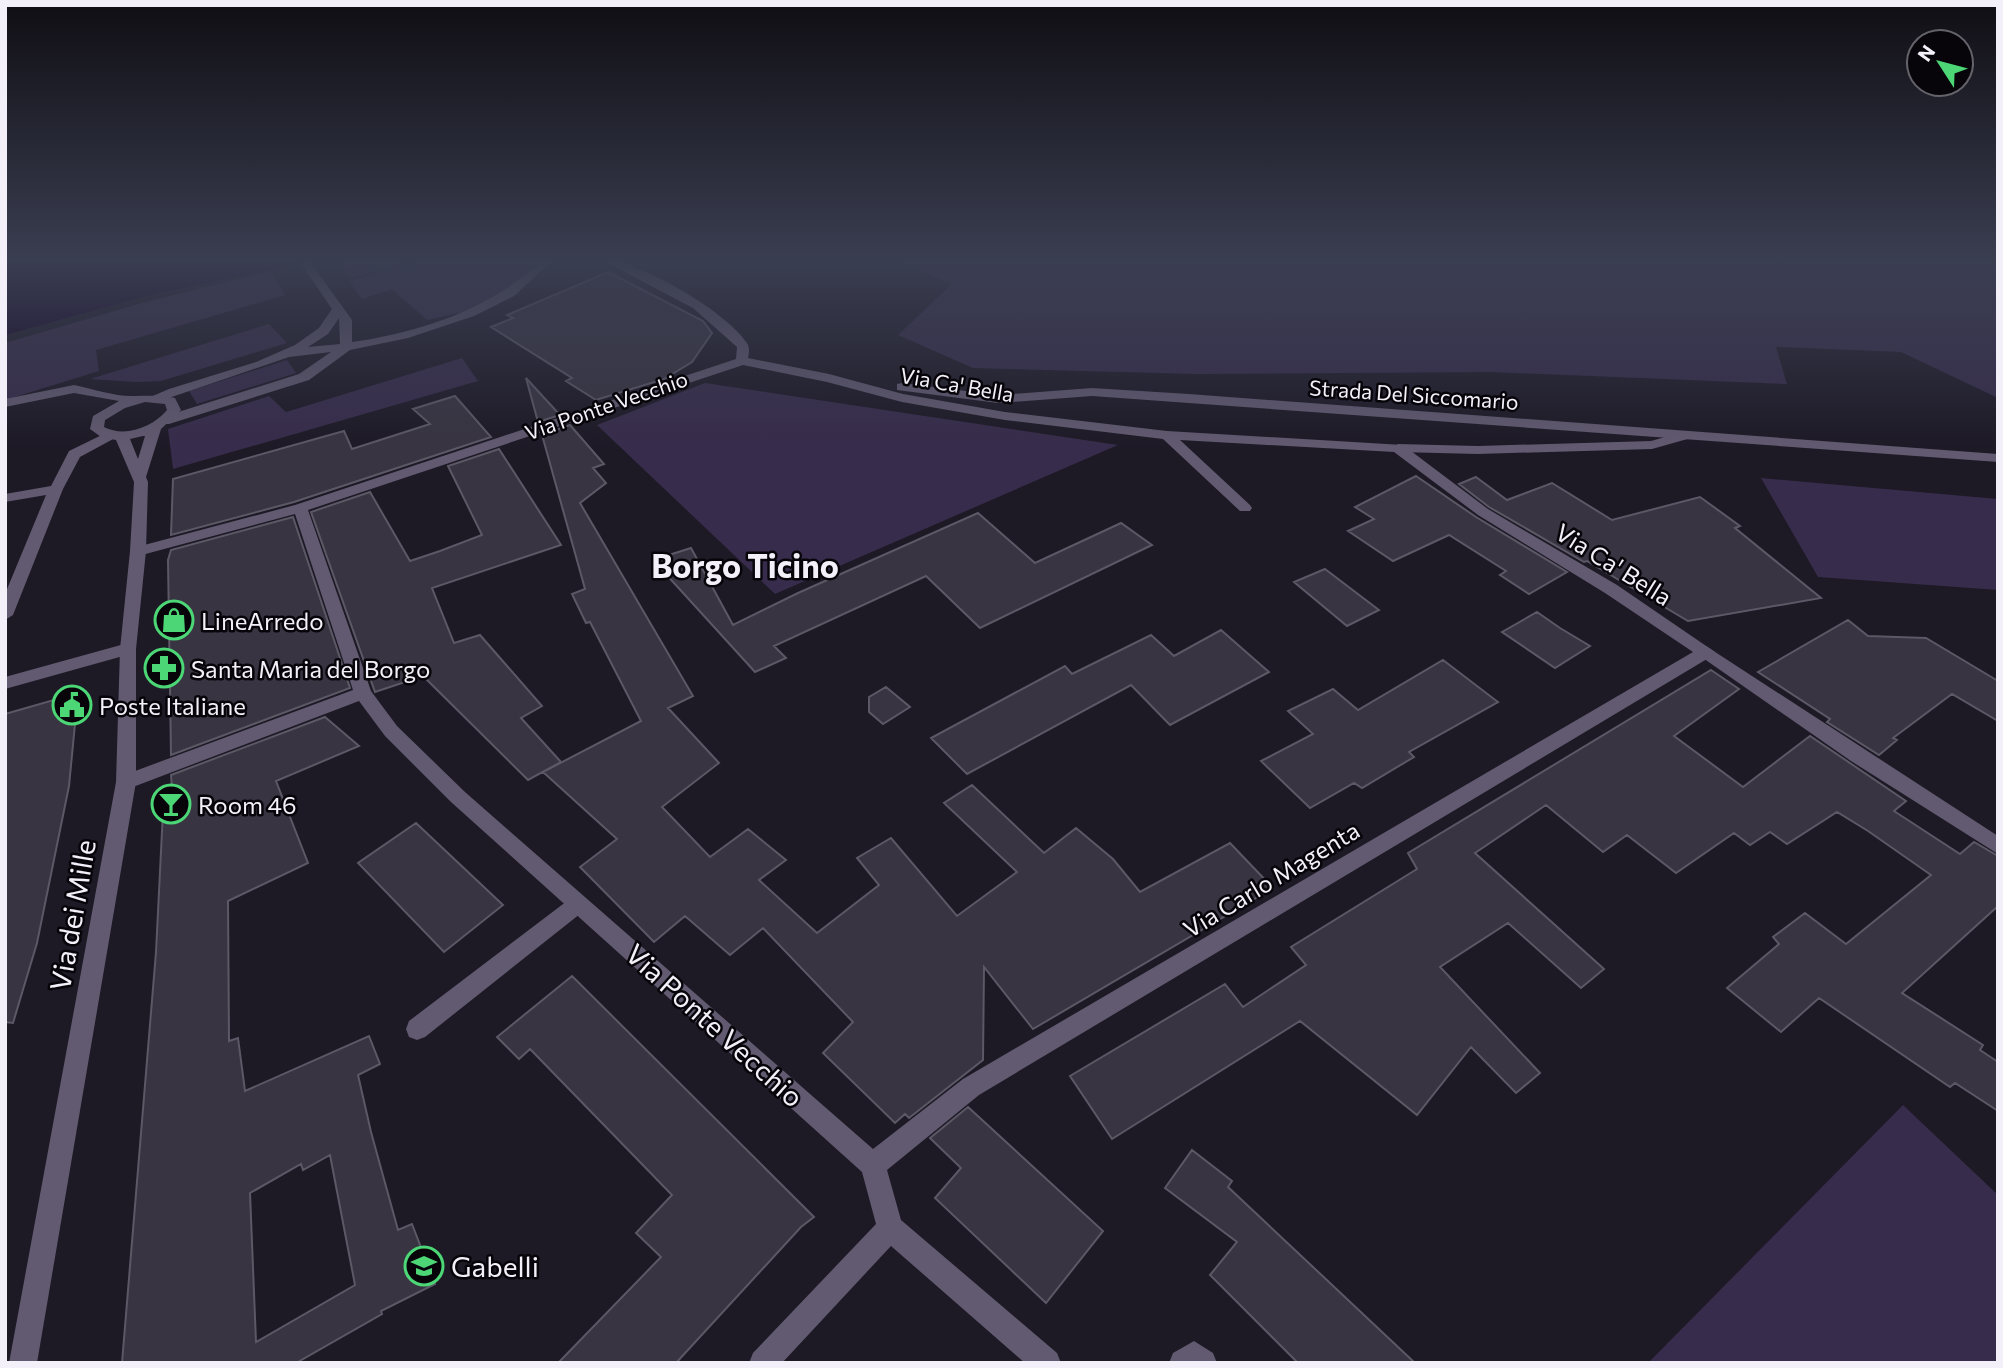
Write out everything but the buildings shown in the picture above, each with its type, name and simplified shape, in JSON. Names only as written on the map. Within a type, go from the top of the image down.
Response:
[{"type":"street","points":[[346,323],[346,347]]},
{"type":"street","points":[[285,354],[346,347],[421,330],[440,323]]},
{"type":"street","points":[[721,323],[732,331],[743,346],[742,361]]},
{"type":"street","points":[[330,324],[333,342],[346,347]]},
{"type":"street","points":[[5,403],[74,389],[134,400],[155,398],[285,354],[318,336],[330,324]]},
{"type":"street","points":[[5,615],[9,594],[74,454],[115,435],[160,424],[304,377],[346,347]]},
{"type":"street","name":"Via Ca' Bella","points":[[742,361],[829,378],[902,398],[1004,416],[1167,435],[1398,448],[1483,512],[1611,589],[1858,756],[1998,846]]},
{"type":"street","name":"Via Ponte Vecchio","points":[[138,551],[300,508],[742,361]]},
{"type":"street","name":"Strada Del Siccomario","points":[[829,378],[998,399],[1092,392],[1998,458]]},
{"type":"street","points":[[74,389],[105,413],[134,400]]},
{"type":"street","points":[[155,398],[170,401],[174,405],[171,415],[160,424]]},
{"type":"street","name":"Via dei Mille","points":[[105,413],[98,419],[97,429],[115,435],[139,475]]},
{"type":"street","name":"Via dei Mille","points":[[23,1363],[127,782],[128,649],[138,551],[139,475],[160,424]]},
{"type":"street","points":[[1167,435],[1245,508]]},
{"type":"street","points":[[1398,448],[1478,450],[1651,445],[1686,435]]},
{"type":"street","points":[[5,498],[56,489]]},
{"type":"street","name":"Via Ponte Vecchio","points":[[300,508],[363,693],[391,731],[458,797],[873,1165]]},
{"type":"street","points":[[5,683],[128,649]]},
{"type":"street","name":"Via Carlo Magenta","points":[[873,1165],[971,1087],[1706,652]]},
{"type":"street","points":[[127,782],[363,693]]},
{"type":"street","points":[[417,1029],[578,904]]},
{"type":"street","points":[[873,1165],[890,1228],[1047,1363]]},
{"type":"street","points":[[763,1363],[890,1228]]},
{"type":"street","points":[[1183,1363],[1194,1355],[1203,1363]]},
{"type":"shaded area","points":[[5,323],[49,323],[5,335]]},
{"type":"shaded area","points":[[74,323],[189,323],[96,350],[99,371],[5,400],[5,343]]},
{"type":"shaded area","points":[[911,323],[1998,323],[1998,398],[1901,352],[1776,347],[1787,384],[1492,372],[1199,374],[973,368],[898,335]]},
{"type":"shaded area","points":[[269,324],[287,343],[161,381],[90,379]]},
{"type":"shaded area","points":[[462,358],[478,381],[173,469],[168,429],[269,396],[286,412]]},
{"type":"shaded area","points":[[287,360],[296,373],[197,404],[189,391]]},
{"type":"shaded area","points":[[705,383],[1118,445],[775,594],[597,425]]},
{"type":"shaded area","points":[[1761,478],[1998,499],[1998,590],[1818,577]]},
{"type":"shaded area","points":[[1903,1105],[1998,1195],[1998,1363],[1648,1363]]},
{"type":"place","name":"LineArredo","points":[[174,620]]},
{"type":"place","name":"Santa Maria del Borgo","points":[[164,668]]},
{"type":"place","name":"Poste Italiane","points":[[72,705]]},
{"type":"place","name":"Room 46","points":[[171,804]]},
{"type":"place","name":"Gabelli","points":[[424,1266]]},
{"type":"district","name":"Borgo Ticino","points":[[745,565]]}]
